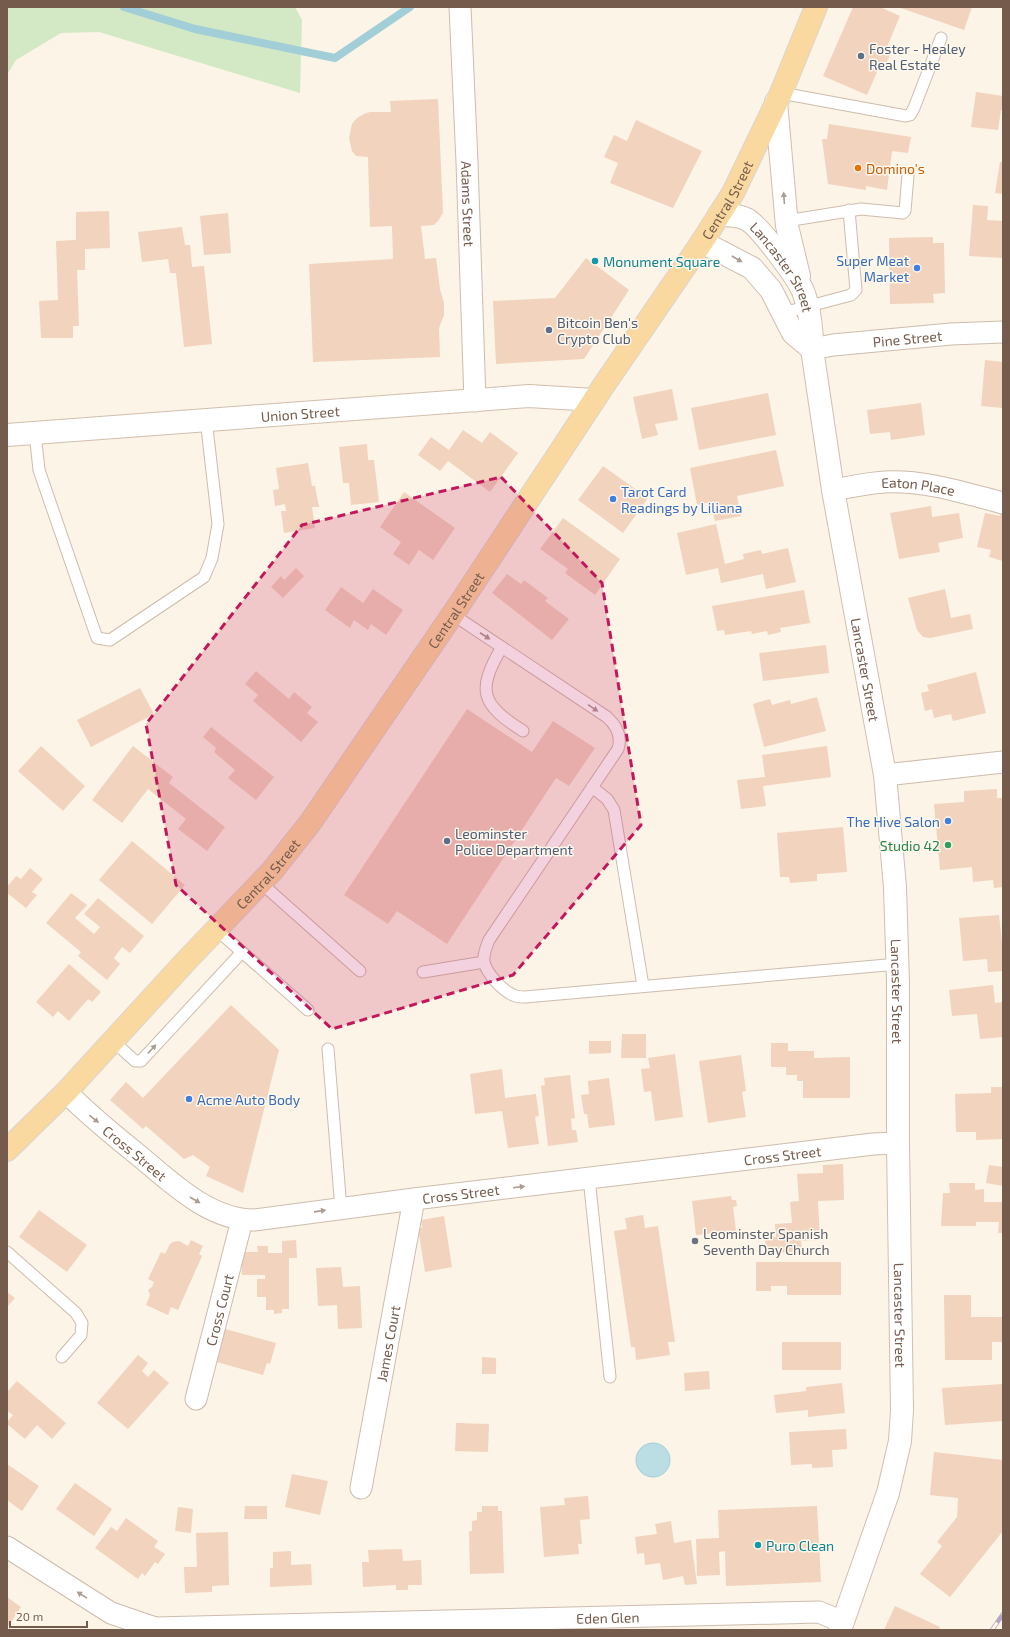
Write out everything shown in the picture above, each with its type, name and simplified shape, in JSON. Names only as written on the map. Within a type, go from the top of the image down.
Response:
[{"type":"main road","name":"Central Street","points":[[10,1141],[66,1092],[216,929],[272,871],[310,823],[702,242],[733,193],[779,98],[816,7]]},
{"type":"main road","points":[[779,98],[786,221],[804,299]]},
{"type":"main road","name":"Lancaster Street","points":[[719,215],[747,219],[756,226],[781,257],[804,299],[812,329],[812,349],[833,490],[885,775],[895,887],[898,964],[898,1143],[902,1410],[900,1441],[888,1493],[842,1626]]},
{"type":"main road","name":"Lancaster Street","points":[[702,242],[752,268],[771,290],[793,333],[812,349]]},
{"type":"main road","name":"Union Street","points":[[7,435],[529,396],[594,400]]},
{"type":"street","name":"Adams Street","points":[[460,7],[475,401]]},
{"type":"street","name":"Pine Street","points":[[812,349],[833,345],[944,335],[1003,332]]},
{"type":"street","name":"Eaton Place","points":[[833,490],[885,482],[908,482],[930,484],[1003,503]]},
{"type":"street","points":[[885,775],[1003,762]]},
{"type":"street","name":"Cross Street","points":[[66,1092],[88,1114],[188,1196],[209,1208],[242,1220],[254,1220],[414,1199],[865,1145],[898,1143]]},
{"type":"street","name":"James Court","points":[[361,1488],[414,1199]]},
{"type":"street","name":"Cross Court","points":[[196,1399],[242,1220]]},
{"type":"street","points":[[7,1547],[111,1613],[155,1629]]},
{"type":"street","name":"Eden Glen","points":[[155,1629],[819,1612],[842,1626]]},
{"type":"lane","points":[[779,98],[906,116],[910,115],[941,38]]},
{"type":"lane","points":[[786,221],[861,209],[903,213],[905,211],[908,175]]},
{"type":"lane","points":[[783,314],[804,299],[851,296],[856,290],[849,210]]},
{"type":"lane","points":[[34,433],[39,470],[97,638],[110,640],[204,577],[212,558],[218,524],[206,419]]},
{"type":"lane","points":[[452,614],[607,717],[617,728],[620,743],[618,750],[489,940],[484,962],[499,984],[512,995],[518,997],[898,964]]},
{"type":"lane","points":[[502,648],[488,675],[486,685],[487,694],[490,702],[496,710],[524,731]]},
{"type":"lane","points":[[592,787],[607,799],[614,810],[643,986]]},
{"type":"lane","points":[[261,883],[360,971]]},
{"type":"lane","points":[[216,929],[308,1010]]},
{"type":"lane","points":[[113,1041],[136,1061],[141,1061],[242,952]]},
{"type":"lane","points":[[423,972],[484,962]]},
{"type":"lane","points":[[328,1049],[341,1208]]},
{"type":"lane","points":[[589,1178],[610,1377]]},
{"type":"lane","points":[[7,1252],[76,1313],[82,1323],[81,1335],[62,1357]]},
{"type":"highlighted area","points":[[501,477],[602,583],[641,825],[513,975],[332,1029],[176,885],[146,724],[302,525]]},
{"type":"green space","points":[[7,7],[295,7],[302,20],[300,93],[99,32],[61,33],[16,60],[7,75]]},
{"type":"water","points":[[650,1443],[656,1443],[660,1444],[667,1450],[670,1460],[669,1467],[663,1474],[656,1477],[650,1477],[646,1476],[639,1470],[636,1463],[636,1457],[637,1453],[643,1446]]},
{"type":"building","name":"Foster - Healey Real Estate","points":[[853,7],[880,7],[900,16],[887,47],[893,49],[885,65],[881,63],[867,95],[823,76]]},
{"type":"building","points":[[898,7],[972,7],[964,30]]},
{"type":"building","points":[[976,92],[1003,96],[1003,110],[1001,110],[998,130],[971,127]]},
{"type":"building","points":[[438,99],[443,213],[434,225],[421,226],[425,259],[436,258],[440,289],[444,303],[444,315],[439,328],[440,357],[313,362],[309,264],[393,259],[392,226],[370,227],[368,157],[356,156],[352,151],[349,138],[352,124],[357,118],[370,112],[391,112],[390,101]]},
{"type":"building","points":[[636,120],[702,151],[673,208],[610,183],[618,163],[604,157],[614,135],[627,141]]},
{"type":"building","name":"Domino's","points":[[829,124],[911,137],[908,153],[892,151],[887,190],[866,186],[866,190],[828,184],[822,139],[827,139]]},
{"type":"building","points":[[1000,162],[1003,162],[1003,194],[995,193]]},
{"type":"building","points":[[973,205],[988,206],[987,220],[1003,221],[1003,258],[969,256]]},
{"type":"building","points":[[109,211],[110,248],[85,249],[85,270],[77,270],[79,326],[73,326],[73,338],[41,338],[39,301],[58,300],[56,241],[76,240],[76,212]]},
{"type":"building","points":[[228,213],[231,253],[204,255],[200,216]]},
{"type":"building","points":[[182,227],[185,245],[190,245],[192,267],[204,266],[212,344],[184,347],[176,273],[170,273],[168,259],[142,262],[138,232]]},
{"type":"building","name":"Super Meat Market","points":[[933,237],[933,243],[944,243],[945,293],[933,294],[934,303],[890,304],[889,238]]},
{"type":"building","name":"Bitcoin Ben's Crypto Club","points":[[586,258],[629,290],[584,359],[496,364],[493,301],[555,298]]},
{"type":"building","points":[[985,360],[1003,362],[1003,408],[981,406]]},
{"type":"building","points":[[672,389],[678,420],[655,424],[658,435],[642,439],[633,397]]},
{"type":"building","points":[[768,393],[776,435],[699,450],[691,408]]},
{"type":"building","points":[[921,403],[925,435],[891,440],[890,432],[870,434],[867,410]]},
{"type":"building","points":[[463,430],[482,443],[490,432],[518,453],[490,492],[448,461],[440,471],[418,455],[431,437],[449,450]]},
{"type":"building","points":[[367,444],[368,460],[374,460],[379,502],[351,505],[349,483],[343,483],[339,447]]},
{"type":"building","points":[[776,450],[784,486],[737,496],[741,516],[715,521],[711,502],[697,505],[690,468]]},
{"type":"building","points":[[308,463],[312,486],[315,486],[319,507],[312,507],[315,528],[284,533],[281,511],[286,511],[285,504],[275,506],[273,490],[279,489],[276,468]]},
{"type":"building","name":"Tarot Card Readings by Liliana","points":[[603,466],[648,498],[623,533],[578,500]]},
{"type":"building","points":[[404,492],[455,528],[433,560],[419,550],[409,565],[393,554],[401,542],[380,527]]},
{"type":"building","points":[[931,506],[932,517],[959,513],[963,538],[938,543],[940,552],[899,559],[890,513]]},
{"type":"building","points":[[1001,511],[1003,511],[1003,561],[989,557],[991,550],[977,547],[985,513],[1000,516]]},
{"type":"building","points":[[563,518],[620,559],[595,595],[565,573],[568,569],[540,549]]},
{"type":"building","points":[[716,524],[725,564],[744,559],[743,554],[761,550],[762,554],[788,548],[796,582],[766,589],[763,574],[721,583],[718,568],[686,575],[677,533]]},
{"type":"building","points":[[296,568],[304,576],[283,598],[271,587],[281,576],[284,580]]},
{"type":"building","points":[[507,574],[521,584],[524,580],[548,598],[545,601],[569,619],[552,640],[492,593]]},
{"type":"building","points":[[341,587],[363,603],[373,589],[403,610],[386,635],[371,624],[368,630],[354,620],[350,628],[325,610]]},
{"type":"building","points":[[945,589],[951,618],[970,614],[973,629],[930,638],[923,637],[917,630],[908,598]]},
{"type":"building","points":[[804,590],[810,623],[780,628],[781,632],[768,635],[767,631],[752,634],[751,631],[725,635],[724,630],[717,631],[712,606]]},
{"type":"building","points":[[826,645],[829,673],[763,681],[759,653]]},
{"type":"building","points":[[256,671],[289,699],[294,692],[312,707],[307,713],[318,722],[301,742],[253,701],[258,695],[245,684]]},
{"type":"building","points":[[976,672],[986,713],[953,721],[951,714],[934,718],[932,709],[925,711],[921,693],[929,691],[927,685]]},
{"type":"building","points":[[140,688],[154,714],[91,747],[77,720]]},
{"type":"building","points":[[817,697],[826,731],[764,747],[753,704],[770,699],[772,705],[790,700],[791,704]]},
{"type":"building","name":"Leominster Police Department","points":[[467,709],[532,752],[553,721],[595,748],[569,786],[556,778],[447,944],[397,911],[388,924],[344,895]]},
{"type":"building","points":[[211,727],[274,777],[256,800],[228,778],[235,770],[214,752],[216,748],[203,737]]},
{"type":"building","points":[[41,746],[85,786],[63,811],[18,771]]},
{"type":"building","points":[[133,746],[173,777],[169,783],[225,827],[207,851],[178,829],[186,819],[148,789],[122,823],[92,800]]},
{"type":"building","points":[[827,746],[831,777],[763,786],[766,806],[741,809],[737,780],[765,777],[762,755]]},
{"type":"building","points":[[997,789],[997,798],[1003,798],[1003,887],[994,888],[993,880],[973,882],[972,867],[940,870],[934,804],[964,802],[964,791]]},
{"type":"building","points":[[843,827],[847,872],[817,874],[817,881],[790,883],[789,877],[780,877],[777,833]]},
{"type":"building","points":[[132,841],[185,885],[152,924],[99,880]]},
{"type":"building","points":[[30,868],[43,879],[32,892],[37,895],[26,908],[7,893],[7,887],[16,876],[21,879]]},
{"type":"building","points":[[71,893],[87,905],[75,918],[94,934],[100,927],[84,914],[98,898],[144,936],[130,953],[122,947],[114,958],[120,964],[107,980],[78,956],[81,952],[46,923]]},
{"type":"building","points":[[999,915],[1003,942],[1003,971],[988,972],[987,959],[963,961],[959,918]]},
{"type":"building","points":[[69,964],[101,992],[92,1002],[88,999],[69,1021],[58,1011],[53,1017],[36,1002]]},
{"type":"building","points":[[993,985],[995,1003],[1003,1002],[1003,1037],[980,1039],[977,1014],[952,1016],[949,990]]},
{"type":"building","name":"Acme Auto Body","points":[[231,1005],[279,1050],[243,1193],[206,1176],[210,1167],[193,1155],[184,1159],[146,1126],[143,1129],[110,1100],[126,1082],[143,1098]]},
{"type":"building","points":[[622,1034],[646,1034],[646,1058],[621,1058]]},
{"type":"building","points":[[589,1041],[611,1041],[611,1053],[589,1054]]},
{"type":"building","points":[[771,1043],[788,1043],[788,1051],[814,1051],[814,1058],[850,1057],[850,1098],[803,1098],[803,1081],[797,1081],[797,1075],[786,1075],[786,1067],[771,1067]]},
{"type":"building","points":[[675,1054],[683,1117],[655,1121],[651,1091],[644,1092],[641,1069],[650,1068],[648,1058]]},
{"type":"building","points":[[741,1055],[746,1091],[742,1092],[746,1117],[708,1123],[699,1061]]},
{"type":"building","points":[[502,1069],[505,1098],[536,1094],[539,1116],[535,1117],[539,1144],[508,1148],[502,1111],[475,1114],[470,1074]]},
{"type":"building","points":[[570,1075],[575,1118],[571,1119],[572,1130],[576,1130],[578,1142],[548,1146],[541,1086],[545,1085],[544,1078]]},
{"type":"building","points":[[609,1078],[615,1125],[589,1128],[587,1114],[584,1114],[581,1095],[589,1094],[588,1081]]},
{"type":"building","points":[[991,1087],[1003,1087],[1003,1139],[976,1140],[976,1132],[956,1132],[955,1094],[991,1093]]},
{"type":"building","points":[[843,1164],[844,1200],[818,1201],[820,1240],[801,1241],[802,1252],[766,1253],[765,1237],[776,1237],[775,1224],[792,1223],[790,1202],[799,1201],[797,1174],[823,1173],[823,1165]]},
{"type":"building","points":[[989,1165],[1003,1167],[1003,1186],[986,1183]]},
{"type":"building","points":[[949,1183],[975,1183],[975,1190],[984,1189],[984,1202],[1003,1202],[1003,1233],[998,1233],[999,1222],[976,1222],[976,1226],[941,1226],[943,1193],[950,1193]]},
{"type":"building","points":[[731,1196],[732,1200],[736,1200],[737,1206],[733,1207],[736,1231],[696,1235],[692,1201]]},
{"type":"building","points":[[39,1210],[87,1245],[67,1272],[19,1237]]},
{"type":"building","points":[[643,1215],[645,1228],[658,1226],[675,1342],[668,1342],[670,1355],[636,1360],[635,1347],[631,1347],[614,1231],[627,1229],[625,1218]]},
{"type":"building","points":[[444,1216],[452,1267],[425,1272],[418,1228],[422,1228],[421,1220]]},
{"type":"building","points":[[191,1240],[203,1246],[199,1254],[202,1256],[178,1310],[171,1307],[168,1315],[146,1305],[150,1295],[148,1290],[152,1287],[154,1282],[148,1279],[161,1252],[165,1254],[170,1244],[173,1242],[179,1241],[188,1246]]},
{"type":"building","points":[[296,1240],[297,1258],[289,1258],[289,1309],[282,1309],[282,1313],[274,1314],[274,1310],[266,1310],[266,1297],[257,1297],[257,1279],[265,1279],[265,1275],[242,1275],[242,1252],[258,1252],[257,1246],[268,1246],[268,1253],[282,1253],[282,1241]]},
{"type":"building","points":[[756,1262],[841,1262],[841,1295],[787,1295],[787,1286],[771,1286],[771,1291],[756,1291]]},
{"type":"building","points":[[341,1267],[343,1287],[360,1286],[362,1328],[338,1329],[337,1305],[318,1306],[316,1268]]},
{"type":"building","points":[[7,1292],[15,1298],[7,1307]]},
{"type":"building","points":[[944,1295],[971,1295],[971,1317],[1003,1317],[1003,1342],[992,1342],[992,1360],[945,1360]]},
{"type":"building","points":[[222,1328],[276,1343],[270,1364],[267,1363],[263,1375],[213,1361]]},
{"type":"building","points":[[782,1342],[841,1342],[841,1370],[782,1370]]},
{"type":"building","points":[[138,1355],[148,1363],[142,1371],[148,1377],[154,1370],[169,1383],[128,1429],[97,1403]]},
{"type":"building","points":[[482,1357],[496,1358],[496,1374],[482,1374]]},
{"type":"building","points":[[709,1371],[710,1389],[685,1391],[684,1373]]},
{"type":"building","points":[[17,1381],[66,1423],[52,1439],[37,1425],[25,1439],[7,1424],[13,1415],[7,1411],[7,1392]]},
{"type":"building","points":[[842,1383],[845,1413],[808,1417],[808,1410],[776,1413],[774,1395],[806,1391],[806,1387]]},
{"type":"building","points":[[1003,1384],[1003,1421],[945,1425],[942,1388]]},
{"type":"building","points":[[456,1423],[489,1424],[488,1452],[455,1451]]},
{"type":"building","points":[[846,1429],[847,1449],[832,1450],[833,1467],[812,1468],[812,1464],[791,1465],[789,1432]]},
{"type":"building","points":[[934,1452],[1003,1460],[1003,1531],[950,1597],[920,1574],[942,1546],[937,1542],[957,1517],[958,1498],[930,1495]]},
{"type":"building","points":[[7,1464],[39,1486],[22,1511],[7,1500]]},
{"type":"building","points":[[292,1474],[328,1481],[320,1515],[285,1507]]},
{"type":"building","points":[[75,1483],[112,1509],[94,1536],[56,1509]]},
{"type":"building","points":[[588,1496],[590,1519],[580,1520],[582,1544],[578,1544],[579,1554],[544,1557],[540,1507],[565,1505],[564,1498]]},
{"type":"building","points":[[245,1506],[267,1506],[267,1519],[244,1519]]},
{"type":"building","points":[[482,1506],[498,1506],[498,1511],[502,1511],[504,1573],[470,1574],[469,1531],[472,1531],[472,1521],[477,1520],[477,1512],[482,1512]]},
{"type":"building","name":"Puro Clean","points":[[817,1506],[821,1582],[726,1586],[725,1551],[719,1552],[720,1575],[697,1576],[696,1539],[719,1538],[718,1510]]},
{"type":"building","points":[[178,1507],[193,1509],[191,1533],[175,1531]]},
{"type":"building","points":[[126,1518],[158,1541],[154,1547],[165,1554],[158,1564],[155,1562],[145,1576],[142,1573],[138,1579],[95,1548],[111,1527],[117,1531]]},
{"type":"building","points":[[671,1521],[674,1543],[691,1540],[697,1584],[685,1585],[683,1576],[663,1580],[660,1563],[645,1565],[644,1553],[637,1554],[635,1537],[657,1534],[655,1524]]},
{"type":"building","points":[[228,1532],[229,1585],[212,1586],[212,1592],[185,1593],[184,1567],[197,1567],[196,1533]]},
{"type":"building","points":[[402,1549],[403,1561],[421,1560],[422,1585],[408,1585],[408,1590],[396,1590],[396,1585],[363,1587],[362,1562],[369,1562],[368,1550]]},
{"type":"building","points":[[291,1551],[291,1565],[311,1564],[312,1585],[270,1587],[270,1568],[273,1568],[273,1552]]},
{"type":"building","points":[[7,1597],[21,1607],[7,1628]]},
{"type":"building","points":[[895,1606],[940,1627],[939,1630],[884,1630]]},
{"type":"waterway","points":[[124,7],[195,29],[335,58],[410,7]]},
{"type":"railway","points":[[992,1630],[1003,1614]]},
{"type":"place","name":"Foster - Healey Real Estate","points":[[861,56]]},
{"type":"place","name":"Domino's","points":[[858,168]]},
{"type":"place","name":"Monument Square","points":[[595,261]]},
{"type":"place","name":"Super Meat Market","points":[[917,268]]},
{"type":"place","name":"Bitcoin Ben's Crypto Club","points":[[549,330]]},
{"type":"place","name":"Tarot Card Readings by Liliana","points":[[613,499]]},
{"type":"place","name":"The Hive Salon","points":[[948,821]]},
{"type":"place","name":"Leominster Police Department","points":[[447,841]]},
{"type":"place","name":"Studio 42","points":[[948,845]]},
{"type":"place","name":"Acme Auto Body","points":[[189,1099]]},
{"type":"place","name":"Leominster Spanish Seventh Day Church","points":[[695,1241]]},
{"type":"place","name":"Puro Clean","points":[[758,1545]]}]
